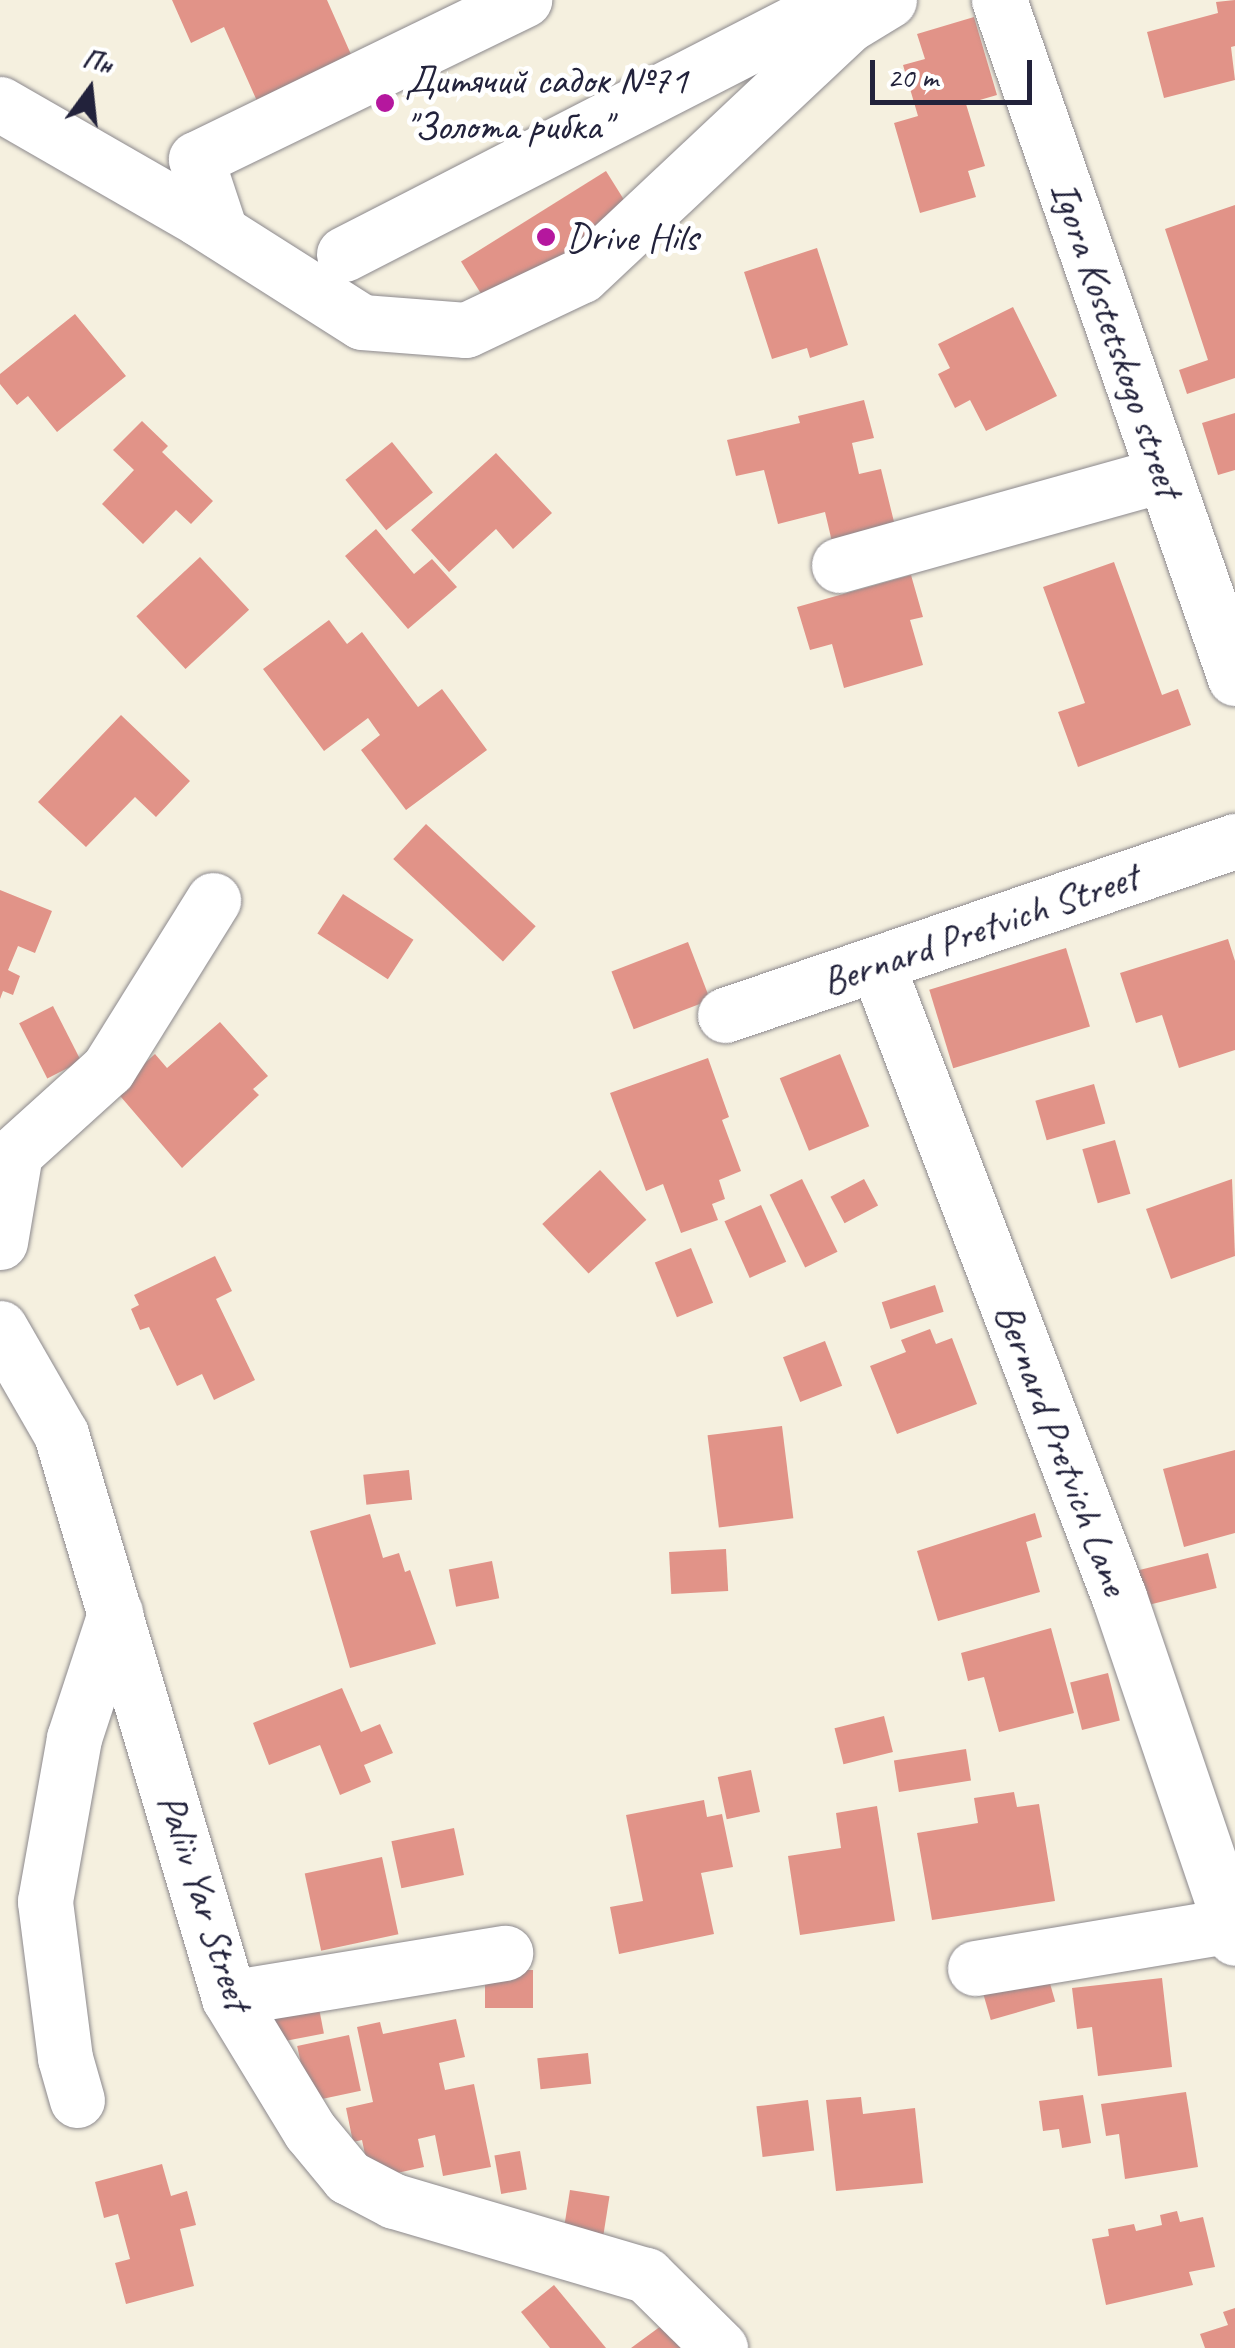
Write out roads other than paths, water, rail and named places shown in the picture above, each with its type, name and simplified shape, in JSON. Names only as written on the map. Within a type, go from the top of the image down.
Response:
[{"type":"street","points":[[220,231],[196,160],[524,0]]},
{"type":"street","points":[[344,254],[839,0]]},
{"type":"street","points":[[0,104],[220,231],[362,322],[466,330],[582,275],[848,25],[889,0]]},
{"type":"street","name":"Igora Kostetskogo street","points":[[1000,0],[1235,678]]},
{"type":"street","points":[[840,565],[1164,474]]},
{"type":"street","name":"Bernard Pretvich Street","points":[[725,1014],[1235,841]]},
{"type":"street","points":[[0,1242],[16,1153],[108,1069],[213,900]]},
{"type":"street","name":"Bernard Pretvich Lane","points":[[877,965],[1119,1598],[1233,1931]]},
{"type":"street","name":"Paliiv Yar Street","points":[[0,1328],[62,1434],[229,1998],[310,2131],[348,2177],[394,2201],[646,2275],[720,2348]]},
{"type":"street","points":[[76,2100],[65,2058],[45,1901],[74,1738],[114,1613]]},
{"type":"street","points":[[975,1968],[1233,1931]]},
{"type":"street","points":[[229,1998],[506,1953]]},
{"type":"place","name":"Дитячий садок №71 \"Золота рибка\"","points":[[385,103]]},
{"type":"place","name":"Drive Hils","points":[[546,237]]}]
